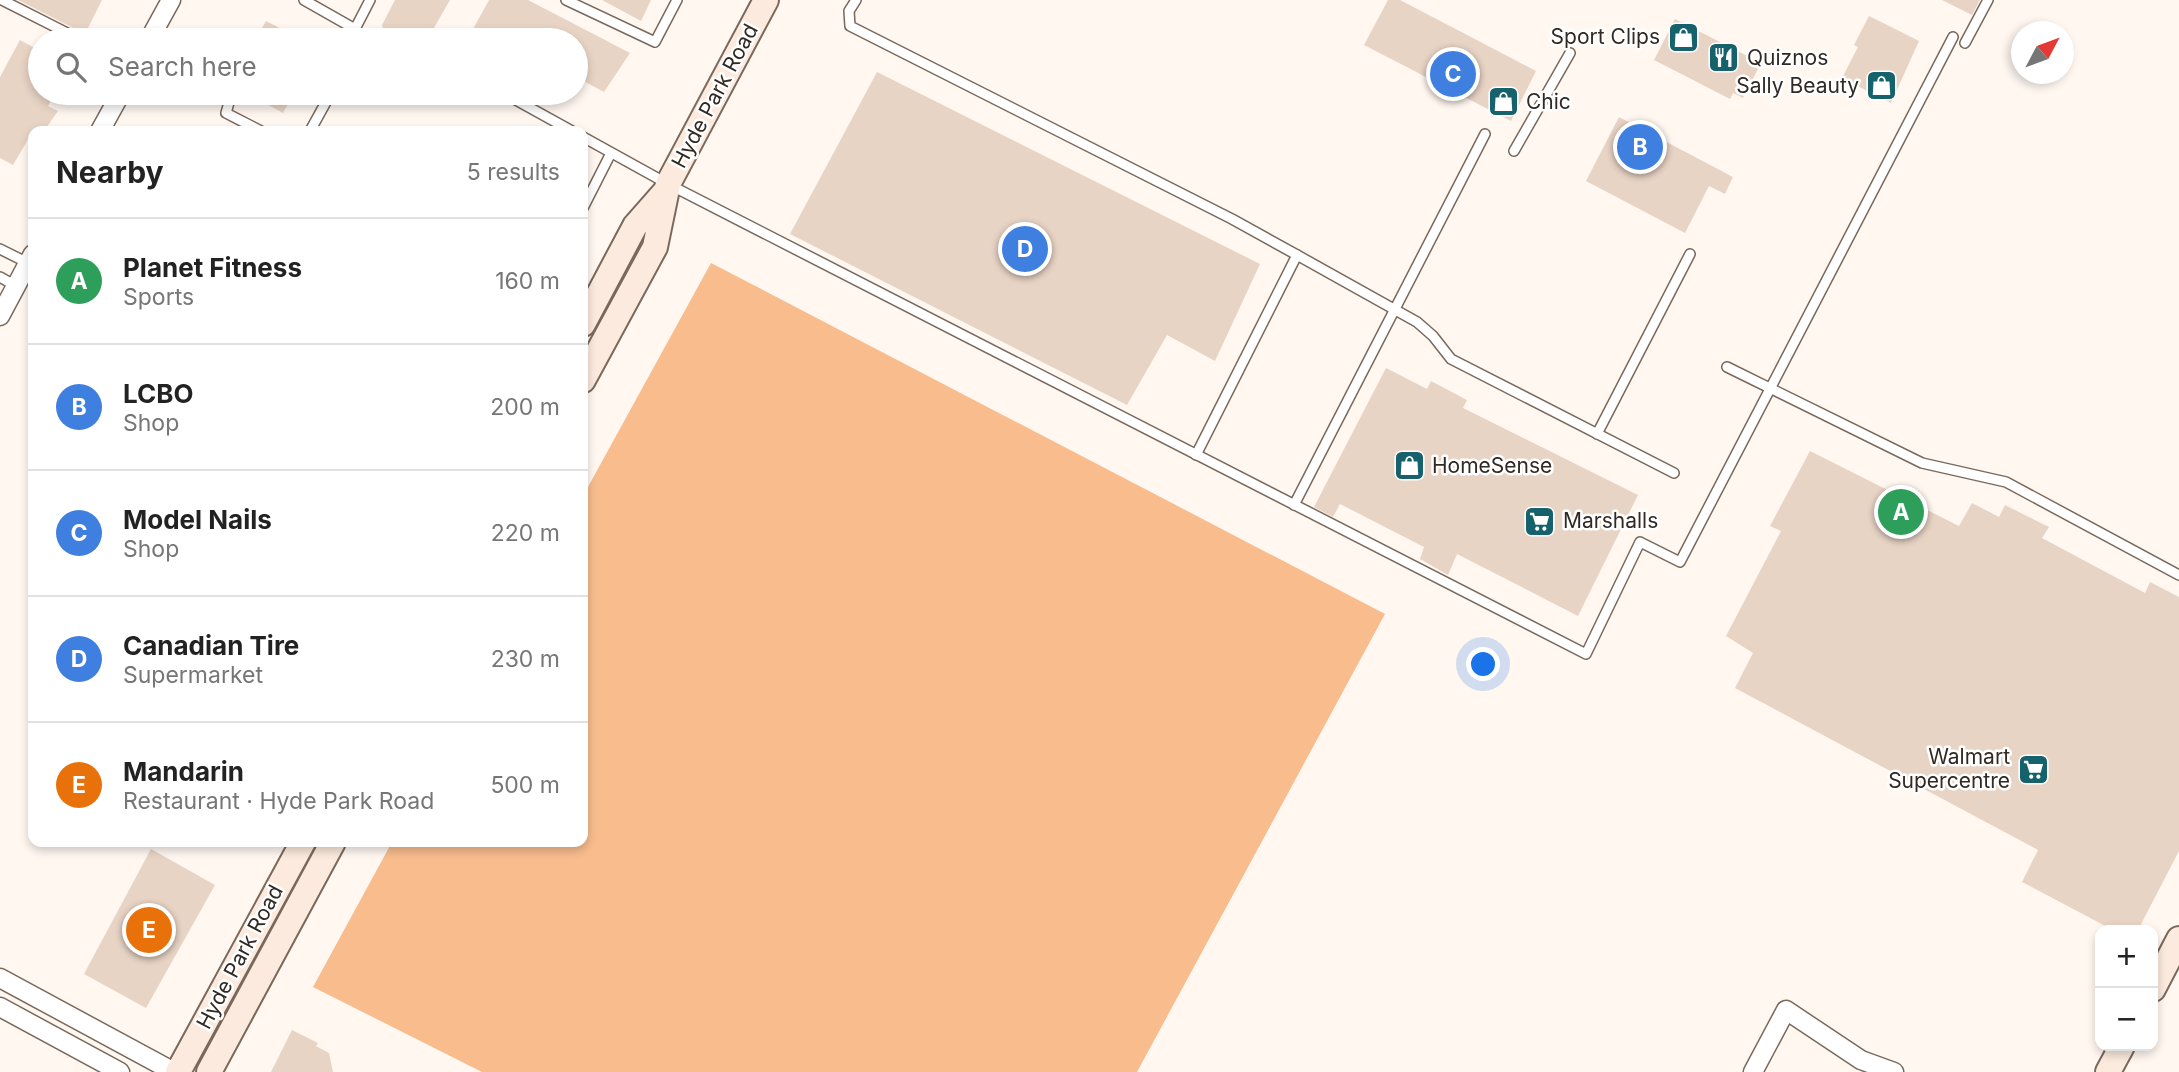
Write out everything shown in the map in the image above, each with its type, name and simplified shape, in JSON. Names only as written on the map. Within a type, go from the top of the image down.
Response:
[{"type":"main road","name":"Hyde Park Road","points":[[588,315],[635,226],[666,188],[766,0]]},
{"type":"main road","name":"Hyde Park Road","points":[[588,371],[655,247],[666,188]]},
{"type":"main road","name":"Hyde Park Road","points":[[176,1072],[300,847]]},
{"type":"main road","name":"Hyde Park Road","points":[[209,1072],[330,847]]},
{"type":"main road","points":[[2154,988],[2179,939]]},
{"type":"main road","points":[[2108,1072],[2119,1051]]},
{"type":"street","points":[[156,28],[171,0]]},
{"type":"street","points":[[103,126],[114,105]]},
{"type":"street","points":[[0,316],[28,264]]},
{"type":"street","points":[[0,978],[176,1072]]},
{"type":"street","points":[[0,1007],[120,1072]]},
{"type":"street","points":[[1753,1072],[1786,1010],[1858,1066],[1894,1072]]},
{"type":"lane","points":[[2,0],[57,28]]},
{"type":"lane","points":[[304,0],[353,28]]},
{"type":"lane","points":[[356,28],[370,0]]},
{"type":"lane","points":[[566,0],[655,42],[677,0]]},
{"type":"lane","points":[[856,0],[849,11],[850,26],[1232,219],[1417,322],[1433,336],[1451,359],[1674,473]]},
{"type":"lane","points":[[1965,43],[1988,0]]},
{"type":"lane","points":[[588,140],[666,188],[1586,654],[1640,542],[1680,562],[1953,37]]},
{"type":"lane","points":[[1514,151],[1570,54]]},
{"type":"lane","points":[[228,105],[226,113],[251,126]]},
{"type":"lane","points":[[313,126],[324,105]]},
{"type":"lane","points":[[525,105],[563,126]]},
{"type":"lane","points":[[1294,505],[1485,134]]},
{"type":"lane","points":[[588,198],[611,153]]},
{"type":"lane","points":[[0,249],[28,258]]},
{"type":"lane","points":[[1597,434],[1690,254]]},
{"type":"lane","points":[[1196,455],[1297,255]]},
{"type":"lane","points":[[0,277],[16,286]]},
{"type":"lane","points":[[1727,367],[1922,463],[2006,482],[2179,575]]},
{"type":"shaded area","points":[[711,263],[1385,614],[1137,1072],[482,1072],[313,987],[389,847],[588,847],[588,487]]},
{"type":"building","points":[[18,0],[102,0],[88,28],[73,28]]},
{"type":"building","points":[[395,0],[450,0],[434,28],[383,28]]},
{"type":"building","points":[[489,0],[528,0],[582,28],[474,28]]},
{"type":"building","points":[[602,0],[651,0],[641,21]]},
{"type":"building","points":[[1388,0],[1400,0],[1536,71],[1511,121],[1364,45]]},
{"type":"building","points":[[1942,0],[1980,0],[1972,15]]},
{"type":"building","points":[[1869,16],[1919,41],[1891,103],[1842,78],[1858,47],[1854,45]]},
{"type":"building","points":[[1675,19],[1761,63],[1743,98],[1733,93],[1730,99],[1654,60]]},
{"type":"building","points":[[266,21],[280,28],[262,28]]},
{"type":"building","points":[[588,31],[630,53],[604,92],[588,83]]},
{"type":"building","points":[[20,40],[28,44],[28,105],[49,105],[58,111],[48,126],[28,126],[28,140],[13,165],[0,158],[0,77]]},
{"type":"building","points":[[877,72],[1260,264],[1215,361],[1167,335],[1127,405],[790,234]]},
{"type":"building","points":[[269,105],[287,105],[283,113]]},
{"type":"building","points":[[1619,117],[1733,177],[1725,194],[1709,186],[1685,233],[1586,181]]},
{"type":"building","points":[[1386,368],[1427,389],[1431,381],[1467,400],[1463,408],[1638,495],[1578,616],[1457,554],[1448,575],[1420,559],[1424,547],[1340,504],[1333,517],[1314,507]]},
{"type":"building","name":"Walmart Supercentre","points":[[1810,451],[1959,526],[1972,503],[1999,517],[2005,505],[2049,527],[2042,538],[2145,593],[2150,582],[2179,597],[2179,851],[2141,925],[2104,925],[2022,882],[2038,850],[1735,688],[1753,653],[1726,636],[1781,531],[1770,526]]},
{"type":"building","points":[[151,849],[215,885],[146,1008],[84,974]]},
{"type":"building","points":[[292,1030],[318,1043],[316,1046],[329,1053],[333,1072],[271,1072]]},
{"type":"place","name":"Sport Clips","points":[[1683,37]]},
{"type":"place","name":"Quiznos","points":[[1724,58]]},
{"type":"place","name":"Model Nails","points":[[1453,74]]},
{"type":"place","name":"Sally Beauty","points":[[1882,86]]},
{"type":"place","name":"Chic","points":[[1503,102]]},
{"type":"place","name":"LCBO","points":[[1640,147]]},
{"type":"place","name":"Canadian Tire","points":[[1025,249]]},
{"type":"place","name":"HomeSense","points":[[1409,466]]},
{"type":"place","name":"Planet Fitness","points":[[1901,512]]},
{"type":"place","name":"Marshalls","points":[[1540,521]]},
{"type":"place","name":"Walmart Supercentre","points":[[2033,769]]},
{"type":"place","name":"Mandarin","points":[[149,930]]}]
